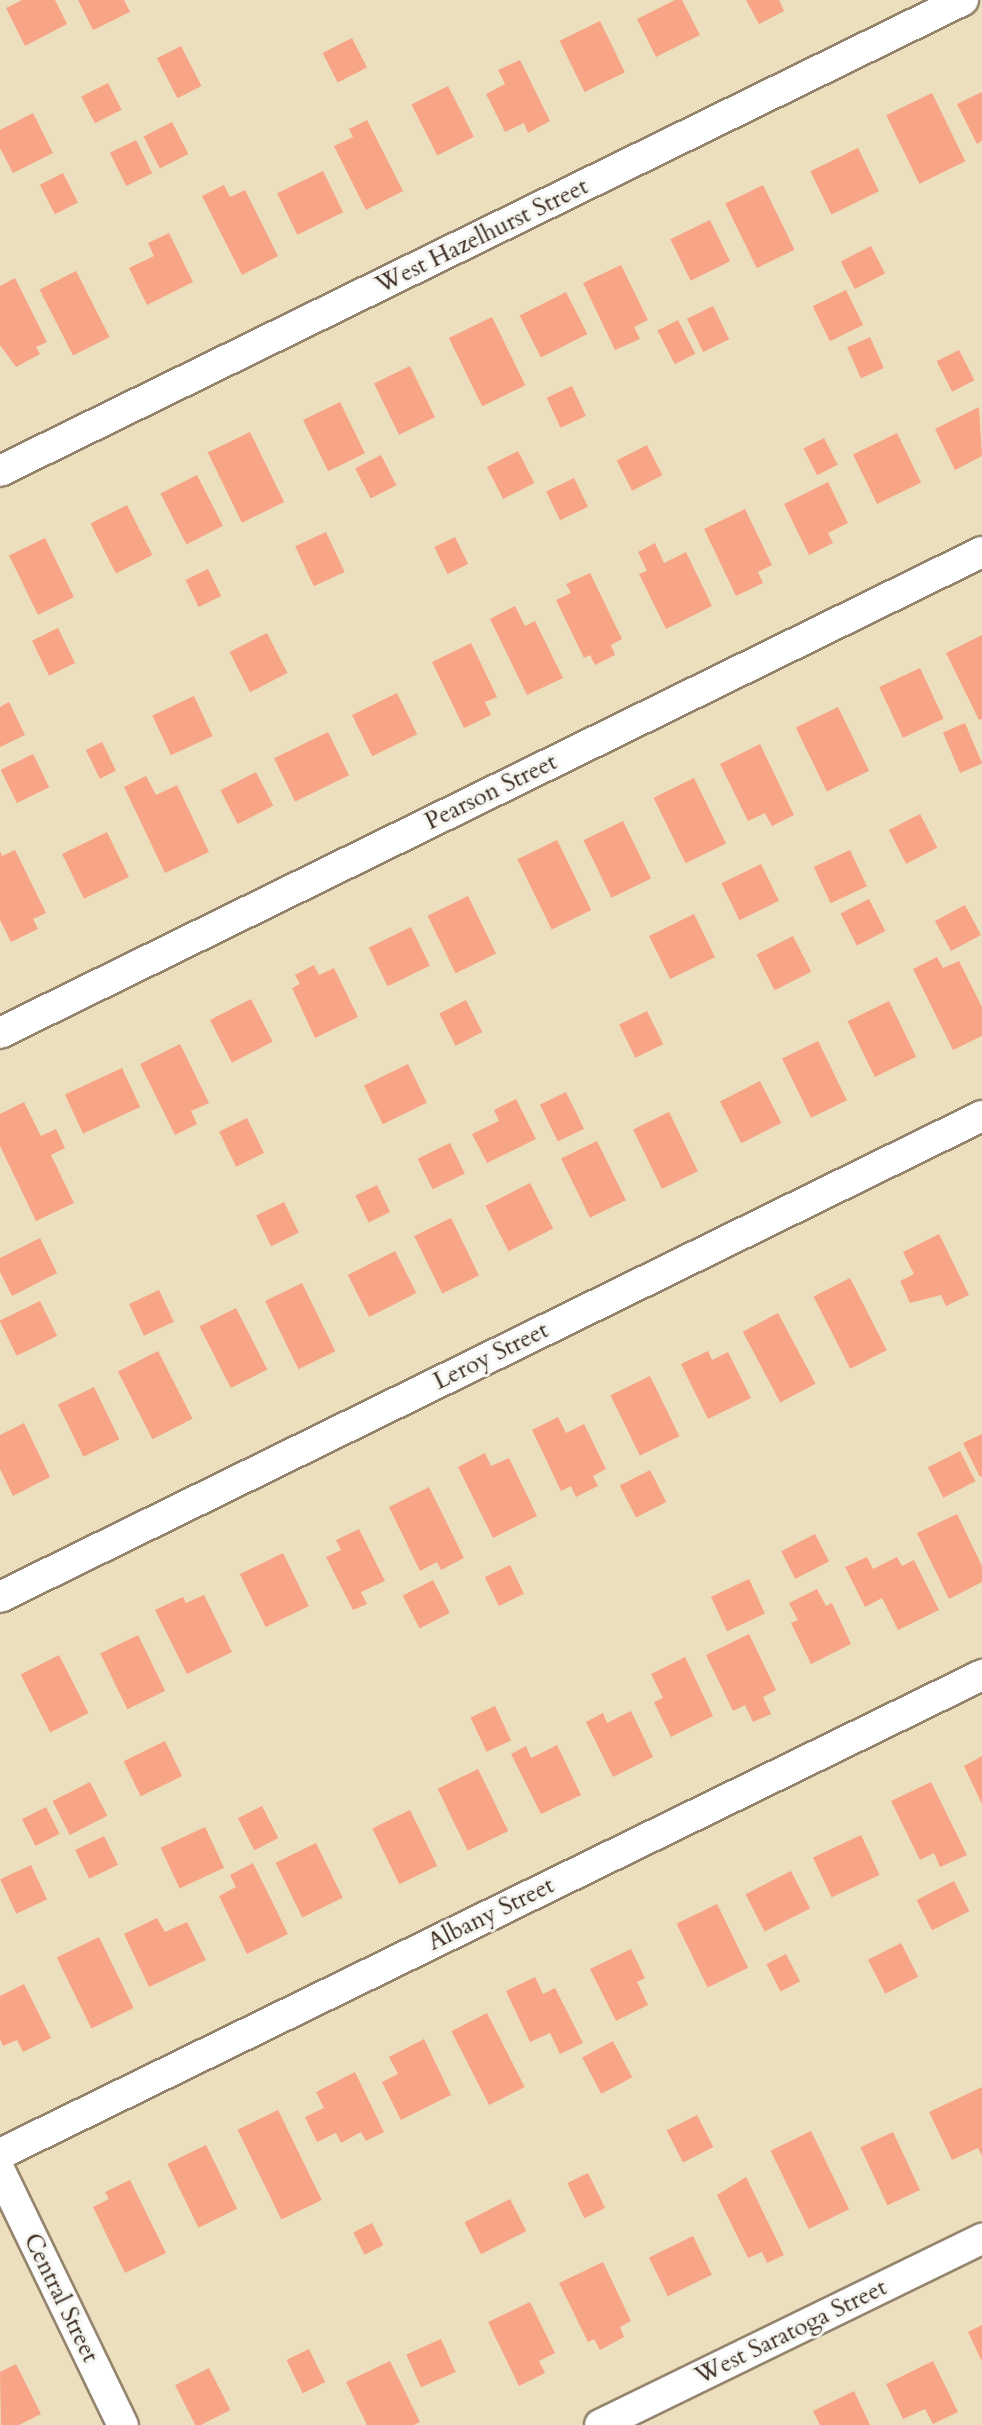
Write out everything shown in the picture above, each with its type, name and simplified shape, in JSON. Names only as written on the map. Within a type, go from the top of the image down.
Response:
[{"type":"street","name":"West Hazelhurst Street","points":[[0,471],[963,0]]},
{"type":"street","name":"Pearson Street","points":[[0,1033],[982,552]]},
{"type":"street","name":"Leroy Street","points":[[0,1597],[982,1116]]},
{"type":"street","name":"Albany Street","points":[[0,2154],[982,1675]]},
{"type":"street","name":"Central Street","points":[[0,2171],[123,2425]]},
{"type":"street","name":"West Saratoga Street","points":[[600,2425],[982,2239]]},
{"type":"building","points":[[22,0],[55,0],[67,24],[25,46],[6,8]]},
{"type":"building","points":[[78,0],[124,0],[130,12],[93,30]]},
{"type":"building","points":[[675,0],[682,0],[700,35],[656,57],[637,19]]},
{"type":"building","points":[[746,0],[779,0],[784,11],[759,24]]},
{"type":"building","points":[[600,21],[625,72],[585,92],[560,41]]},
{"type":"building","points":[[352,38],[367,67],[338,82],[323,53]]},
{"type":"building","points":[[181,46],[201,86],[177,98],[157,58]]},
{"type":"building","points":[[520,60],[550,121],[528,133],[524,123],[505,132],[486,94],[505,84],[498,70]]},
{"type":"building","points":[[108,83],[122,110],[95,123],[81,97]]},
{"type":"building","points":[[448,86],[474,137],[437,155],[411,105]]},
{"type":"building","points":[[982,92],[982,141],[977,144],[957,104]]},
{"type":"building","points":[[932,93],[965,161],[919,184],[886,115]]},
{"type":"building","points":[[33,113],[53,153],[13,173],[0,148],[0,130]]},
{"type":"building","points":[[367,120],[403,191],[366,210],[334,146],[353,137],[349,129]]},
{"type":"building","points":[[172,122],[188,154],[160,169],[143,137]]},
{"type":"building","points":[[136,140],[152,173],[126,186],[110,153]]},
{"type":"building","points":[[858,148],[879,191],[831,214],[810,171]]},
{"type":"building","points":[[323,171],[343,212],[297,235],[277,193]]},
{"type":"building","points":[[63,173],[78,202],[55,214],[40,185]]},
{"type":"building","points":[[224,185],[230,197],[245,190],[278,256],[242,275],[202,196]]},
{"type":"building","points":[[763,185],[795,250],[757,268],[725,203]]},
{"type":"building","points":[[710,220],[730,261],[691,281],[670,239]]},
{"type":"building","points":[[169,233],[193,282],[147,305],[129,268],[154,256],[148,243]]},
{"type":"building","points":[[871,246],[885,274],[855,289],[841,261]]},
{"type":"building","points":[[621,265],[648,320],[634,327],[640,339],[615,350],[583,283]]},
{"type":"building","points":[[76,271],[110,337],[73,356],[39,290]]},
{"type":"building","points":[[15,278],[47,342],[36,347],[40,354],[16,367],[0,345],[0,286]]},
{"type":"building","points":[[846,290],[863,325],[830,341],[813,306]]},
{"type":"building","points":[[566,292],[587,334],[541,357],[520,316]]},
{"type":"building","points":[[713,306],[729,339],[703,352],[687,319]]},
{"type":"building","points":[[492,317],[525,385],[482,406],[449,338]]},
{"type":"building","points":[[678,320],[695,354],[675,364],[658,330]]},
{"type":"building","points":[[870,337],[884,368],[861,378],[847,347]]},
{"type":"building","points":[[959,350],[974,380],[952,392],[937,361]]},
{"type":"building","points":[[410,366],[435,417],[399,435],[374,384]]},
{"type":"building","points":[[572,386],[586,416],[561,428],[547,398]]},
{"type":"building","points":[[340,402],[365,453],[328,471],[303,420]]},
{"type":"building","points":[[979,407],[982,456],[955,470],[935,429]]},
{"type":"building","points":[[250,432],[284,502],[242,523],[208,453]]},
{"type":"building","points":[[897,433],[921,482],[877,504],[853,454]]},
{"type":"building","points":[[824,438],[838,465],[817,475],[804,448]]},
{"type":"building","points":[[647,445],[662,475],[632,491],[617,460]]},
{"type":"building","points":[[518,451],[534,483],[503,499],[487,467]]},
{"type":"building","points":[[381,455],[396,485],[371,498],[355,468]]},
{"type":"building","points":[[197,475],[223,526],[186,544],[160,494]]},
{"type":"building","points":[[574,478],[588,507],[560,520],[546,492]]},
{"type":"building","points":[[828,482],[848,523],[828,533],[833,543],[809,555],[784,504]]},
{"type":"building","points":[[127,505],[152,555],[116,574],[90,524]]},
{"type":"building","points":[[745,509],[772,565],[758,572],[763,583],[736,596],[704,529]]},
{"type":"building","points":[[326,532],[345,572],[314,586],[295,546]]},
{"type":"building","points":[[455,537],[468,564],[447,574],[434,547]]},
{"type":"building","points":[[45,538],[74,597],[38,615],[9,556]]},
{"type":"building","points":[[655,543],[664,563],[686,552],[712,606],[666,629],[639,574],[647,571],[638,552]]},
{"type":"building","points":[[208,569],[221,596],[199,607],[186,580]]},
{"type":"building","points":[[590,573],[622,639],[611,645],[615,655],[595,665],[590,655],[584,658],[556,600],[571,593],[566,584]]},
{"type":"building","points":[[515,606],[525,626],[535,621],[563,678],[527,695],[490,619]]},
{"type":"building","points":[[58,628],[75,663],[49,676],[32,641]]},
{"type":"building","points":[[267,633],[287,673],[250,692],[230,652]]},
{"type":"building","points":[[982,635],[982,719],[979,720],[946,653]]},
{"type":"building","points":[[471,643],[497,697],[485,702],[491,715],[464,728],[432,662]]},
{"type":"building","points":[[920,668],[944,719],[903,738],[879,687]]},
{"type":"building","points":[[397,693],[417,734],[372,756],[352,715]]},
{"type":"building","points":[[194,696],[213,736],[171,755],[152,715]]},
{"type":"building","points":[[9,702],[25,735],[0,747],[0,707]]},
{"type":"building","points":[[838,707],[869,771],[827,791],[796,728]]},
{"type":"building","points":[[965,723],[982,764],[960,773],[943,732]]},
{"type":"building","points":[[328,732],[349,775],[295,801],[274,758]]},
{"type":"building","points":[[102,742],[116,771],[100,779],[86,750]]},
{"type":"building","points":[[760,744],[794,815],[772,826],[765,813],[748,821],[720,764]]},
{"type":"building","points":[[33,754],[49,787],[17,803],[1,770]]},
{"type":"building","points":[[256,772],[273,806],[238,824],[220,790]]},
{"type":"building","points":[[146,776],[156,795],[177,785],[209,852],[165,873],[124,787]]},
{"type":"building","points":[[694,778],[726,844],[686,863],[654,798]]},
{"type":"building","points":[[920,814],[937,848],[906,864],[889,830]]},
{"type":"building","points":[[623,821],[651,879],[612,898],[583,840]]},
{"type":"building","points":[[107,832],[129,877],[84,899],[62,854]]},
{"type":"building","points":[[557,840],[591,910],[552,929],[517,859]]},
{"type":"building","points":[[15,850],[46,913],[33,919],[38,929],[11,942],[0,920],[0,851],[2,856]]},
{"type":"building","points":[[850,850],[867,886],[831,903],[814,867]]},
{"type":"building","points":[[761,864],[779,901],[739,920],[721,883]]},
{"type":"building","points":[[468,896],[496,954],[456,973],[428,916]]},
{"type":"building","points":[[869,899],[885,931],[857,946],[840,914]]},
{"type":"building","points":[[965,905],[981,935],[951,951],[935,921]]},
{"type":"building","points":[[694,914],[715,957],[670,979],[649,936]]},
{"type":"building","points":[[411,927],[430,966],[388,986],[369,948]]},
{"type":"building","points":[[793,936],[811,972],[775,990],[756,955]]},
{"type":"building","points":[[937,957],[943,968],[959,961],[982,1007],[982,1036],[953,1050],[913,969]]},
{"type":"building","points":[[314,965],[319,975],[334,968],[358,1017],[315,1038],[292,988],[300,984],[295,975]]},
{"type":"building","points":[[251,999],[273,1042],[232,1063],[210,1020]]},
{"type":"building","points":[[466,1000],[482,1032],[456,1046],[439,1014]]},
{"type":"building","points":[[889,1001],[916,1057],[875,1077],[848,1021]]},
{"type":"building","points":[[647,1011],[663,1044],[635,1058],[619,1025]]},
{"type":"building","points":[[818,1041],[847,1100],[811,1118],[782,1059]]},
{"type":"building","points":[[180,1044],[209,1103],[191,1111],[197,1124],[175,1135],[140,1064]]},
{"type":"building","points":[[408,1064],[427,1103],[383,1124],[364,1085]]},
{"type":"building","points":[[122,1068],[140,1107],[83,1134],[65,1095]]},
{"type":"building","points":[[760,1081],[781,1123],[741,1143],[720,1101]]},
{"type":"building","points":[[566,1092],[584,1129],[558,1142],[540,1105]]},
{"type":"building","points":[[516,1099],[536,1139],[487,1163],[472,1134],[499,1121],[494,1110]]},
{"type":"building","points":[[24,1102],[41,1136],[56,1129],[65,1148],[51,1155],[74,1203],[36,1221],[0,1146],[0,1114]]},
{"type":"building","points":[[669,1112],[698,1171],[662,1189],[633,1130]]},
{"type":"building","points":[[247,1118],[264,1153],[236,1167],[219,1132]]},
{"type":"building","points":[[597,1141],[626,1200],[590,1218],[561,1159]]},
{"type":"building","points":[[450,1143],[465,1174],[433,1189],[418,1159]]},
{"type":"building","points":[[530,1183],[553,1228],[509,1251],[485,1206]]},
{"type":"building","points":[[377,1185],[390,1212],[369,1222],[355,1196]]},
{"type":"building","points":[[284,1202],[299,1233],[271,1246],[256,1216]]},
{"type":"building","points":[[451,1218],[479,1276],[442,1293],[414,1236]]},
{"type":"building","points":[[939,1234],[969,1295],[946,1306],[941,1295],[910,1303],[900,1281],[914,1274],[903,1252]]},
{"type":"building","points":[[40,1238],[57,1273],[12,1296],[0,1272],[0,1258]]},
{"type":"building","points":[[395,1251],[416,1293],[369,1317],[348,1275]]},
{"type":"building","points":[[850,1278],[887,1350],[850,1369],[813,1297]]},
{"type":"building","points":[[302,1283],[335,1351],[298,1369],[265,1301]]},
{"type":"building","points":[[159,1290],[174,1322],[144,1336],[129,1304]]},
{"type":"building","points":[[40,1301],[57,1336],[17,1356],[0,1321]]},
{"type":"building","points":[[236,1308],[267,1369],[231,1388],[199,1327]]},
{"type":"building","points":[[778,1313],[816,1384],[780,1402],[743,1332]]},
{"type":"building","points":[[158,1351],[193,1419],[152,1439],[118,1371]]},
{"type":"building","points":[[708,1351],[712,1360],[728,1352],[751,1398],[708,1419],[681,1364]]},
{"type":"building","points":[[650,1376],[679,1436],[640,1456],[610,1395]]},
{"type":"building","points":[[94,1387],[119,1439],[83,1457],[58,1405]]},
{"type":"building","points":[[558,1417],[566,1433],[584,1424],[606,1469],[593,1476],[598,1486],[576,1497],[571,1486],[561,1491],[532,1430]]},
{"type":"building","points":[[24,1423],[50,1477],[13,1496],[0,1469],[0,1435]]},
{"type":"building","points":[[982,1434],[982,1476],[980,1477],[963,1443]]},
{"type":"building","points":[[960,1451],[975,1481],[943,1498],[928,1467]]},
{"type":"building","points":[[485,1453],[491,1466],[509,1458],[537,1516],[493,1538],[458,1467]]},
{"type":"building","points":[[650,1470],[666,1502],[636,1518],[620,1485]]},
{"type":"building","points":[[429,1487],[464,1558],[441,1570],[437,1562],[420,1571],[389,1507]]},
{"type":"building","points":[[957,1514],[982,1566],[982,1582],[949,1599],[917,1533]]},
{"type":"building","points":[[359,1529],[385,1581],[361,1592],[367,1604],[353,1610],[326,1557],[341,1550],[336,1540]]},
{"type":"building","points":[[815,1534],[829,1562],[795,1579],[781,1551]]},
{"type":"building","points":[[283,1553],[309,1606],[266,1627],[240,1574]]},
{"type":"building","points":[[867,1557],[873,1569],[897,1557],[902,1566],[914,1560],[939,1610],[898,1630],[882,1598],[865,1607],[845,1567]]},
{"type":"building","points":[[510,1565],[524,1594],[499,1606],[485,1577]]},
{"type":"building","points":[[749,1579],[765,1613],[727,1631],[711,1597]]},
{"type":"building","points":[[433,1580],[450,1613],[420,1628],[403,1595]]},
{"type":"building","points":[[817,1589],[826,1606],[832,1603],[851,1644],[811,1664],[791,1623],[798,1620],[789,1603]]},
{"type":"building","points":[[204,1595],[232,1652],[187,1674],[155,1610],[183,1597],[186,1603]]},
{"type":"building","points":[[749,1634],[776,1690],[763,1697],[771,1714],[753,1722],[745,1705],[733,1711],[706,1655]]},
{"type":"building","points":[[138,1635],[165,1691],[127,1709],[100,1653]]},
{"type":"building","points":[[59,1655],[89,1713],[50,1732],[21,1675]]},
{"type":"building","points":[[685,1657],[713,1716],[671,1737],[654,1702],[663,1698],[651,1674]]},
{"type":"building","points":[[495,1706],[511,1740],[487,1752],[471,1717]]},
{"type":"building","points":[[631,1711],[653,1757],[613,1777],[586,1722],[603,1713],[607,1723]]},
{"type":"building","points":[[165,1741],[182,1776],[141,1796],[124,1761]]},
{"type":"building","points":[[557,1745],[581,1795],[541,1814],[511,1754],[526,1746],[531,1758]]},
{"type":"building","points":[[982,1756],[982,1804],[964,1766]]},
{"type":"building","points":[[478,1769],[508,1831],[468,1851],[438,1789]]},
{"type":"building","points":[[90,1782],[107,1816],[70,1835],[53,1801]]},
{"type":"building","points":[[931,1782],[967,1855],[940,1867],[934,1853],[920,1860],[891,1801]]},
{"type":"building","points":[[262,1806],[278,1838],[254,1850],[238,1818]]},
{"type":"building","points":[[46,1807],[60,1834],[36,1846],[22,1819]]},
{"type":"building","points":[[410,1810],[437,1866],[399,1884],[372,1828]]},
{"type":"building","points":[[205,1827],[224,1868],[180,1888],[161,1848]]},
{"type":"building","points":[[861,1835],[880,1875],[832,1897],[813,1857]]},
{"type":"building","points":[[104,1836],[118,1865],[89,1879],[75,1850]]},
{"type":"building","points":[[316,1843],[343,1898],[302,1918],[276,1863]]},
{"type":"building","points":[[253,1863],[288,1934],[247,1954],[219,1896],[236,1887],[230,1875]]},
{"type":"building","points":[[31,1865],[47,1899],[16,1914],[0,1879]]},
{"type":"building","points":[[791,1871],[810,1908],[765,1932],[746,1894]]},
{"type":"building","points":[[954,1881],[969,1911],[932,1930],[917,1900]]},
{"type":"building","points":[[717,1904],[748,1968],[708,1988],[677,1924]]},
{"type":"building","points":[[157,1918],[165,1932],[187,1922],[206,1960],[149,1987],[124,1934]]},
{"type":"building","points":[[99,1937],[134,2008],[91,2029],[57,1958]]},
{"type":"building","points":[[901,1943],[918,1977],[885,1994],[868,1960]]},
{"type":"building","points":[[631,1949],[645,1978],[637,1982],[648,2005],[616,2021],[590,1969]]},
{"type":"building","points":[[786,1954],[800,1982],[780,1992],[766,1964]]},
{"type":"building","points":[[535,1977],[543,1994],[555,1988],[583,2043],[560,2054],[550,2033],[530,2042],[506,1991]]},
{"type":"building","points":[[24,1984],[51,2038],[23,2052],[17,2040],[3,2046],[0,2039],[0,1996]]},
{"type":"building","points":[[487,2013],[525,2087],[489,2105],[451,2031]]},
{"type":"building","points":[[424,2039],[451,2095],[401,2120],[382,2082],[398,2074],[389,2057]]},
{"type":"building","points":[[613,2041],[632,2077],[601,2094],[582,2057]]},
{"type":"building","points":[[355,2072],[384,2132],[366,2141],[361,2132],[341,2143],[336,2133],[317,2142],[305,2117],[324,2108],[316,2092]]},
{"type":"building","points":[[982,2087],[982,2156],[978,2148],[952,2160],[929,2112]]},
{"type":"building","points":[[278,2110],[322,2200],[281,2220],[238,2130]]},
{"type":"building","points":[[697,2115],[713,2147],[683,2163],[667,2130]]},
{"type":"building","points":[[811,2131],[849,2209],[809,2229],[771,2151]]},
{"type":"building","points":[[893,2132],[920,2190],[887,2205],[860,2147]]},
{"type":"building","points":[[206,2145],[237,2209],[198,2228],[167,2164]]},
{"type":"building","points":[[588,2173],[605,2208],[584,2218],[567,2183]]},
{"type":"building","points":[[746,2177],[784,2255],[767,2263],[762,2252],[748,2258],[717,2195]]},
{"type":"building","points":[[130,2180],[166,2253],[125,2273],[93,2207],[109,2199],[105,2192]]},
{"type":"building","points":[[510,2199],[526,2231],[481,2254],[465,2222]]},
{"type":"building","points":[[372,2223],[383,2245],[365,2255],[353,2233]]},
{"type":"building","points":[[693,2236],[712,2275],[668,2296],[649,2257]]},
{"type":"building","points":[[603,2262],[631,2321],[620,2327],[624,2337],[600,2350],[594,2339],[588,2342],[559,2283]]},
{"type":"building","points":[[530,2302],[555,2353],[539,2361],[545,2373],[519,2386],[488,2322]]},
{"type":"building","points":[[982,2325],[982,2362],[968,2332]]},
{"type":"building","points":[[441,2339],[456,2372],[421,2387],[406,2354]]},
{"type":"building","points":[[309,2349],[325,2382],[303,2393],[287,2360]]},
{"type":"building","points":[[390,2361],[420,2422],[414,2425],[367,2425],[346,2382]]},
{"type":"building","points":[[933,2361],[958,2412],[933,2424],[925,2409],[903,2419],[886,2384]]},
{"type":"building","points":[[16,2364],[41,2414],[19,2425],[1,2425],[0,2372]]},
{"type":"building","points":[[209,2368],[230,2410],[195,2425],[175,2385]]},
{"type":"building","points":[[854,2391],[870,2425],[820,2425],[813,2411]]}]
